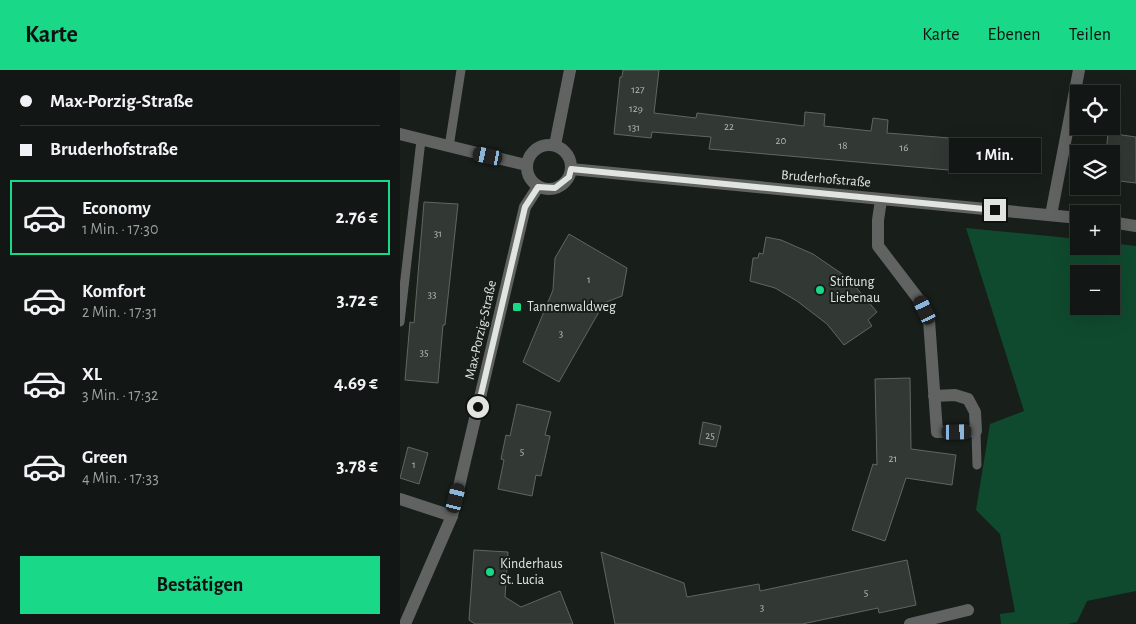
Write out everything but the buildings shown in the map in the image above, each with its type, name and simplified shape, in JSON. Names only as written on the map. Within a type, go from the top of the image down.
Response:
[{"type":"street","points":[[555,145],[570,70]]},
{"type":"street","points":[[1051,215],[1079,70]]},
{"type":"street","points":[[400,134],[526,165]]},
{"type":"street","points":[[545,145],[555,145],[564,150],[570,159],[571,169],[569,177],[555,188],[538,187],[531,181],[526,165],[529,155],[536,148],[545,145]]},
{"type":"street","name":"Bruderhofstraße","points":[[571,169],[1070,217]]},
{"type":"street","name":"Max-Porzig-Straße","points":[[405,624],[452,516],[525,207],[538,187]]},
{"type":"street","points":[[881,200],[878,220],[878,246],[920,301],[929,320],[934,396],[937,432],[976,431],[975,412],[968,399],[954,395],[934,396]]},
{"type":"street","points":[[1120,223],[1136,226]]},
{"type":"street","points":[[400,499],[452,516]]},
{"type":"street","points":[[910,624],[968,610]]},
{"type":"lane","points":[[449,147],[462,70]]},
{"type":"lane","points":[[400,322],[421,140]]},
{"type":"lane","points":[[976,431],[977,465]]},
{"type":"green space","points":[[966,228],[1070,238],[1070,255],[1120,255],[1120,244],[1136,246],[1136,591],[1087,601],[1077,622],[1068,624],[1001,624],[1000,614],[1015,612],[1000,534],[976,510],[990,424],[1024,411]]},
{"type":"place","name":"Stiftung Liebenau","points":[[820,290]]},
{"type":"place","name":"Tannenwaldweg","points":[[517,307]]},
{"type":"place","name":"Kinderhaus St. Lucia","points":[[490,572]]},
{"type":"route","points":[[478,407],[525,207],[538,187],[547,189],[563,184],[569,177],[571,169],[605,174],[995,210]]}]
